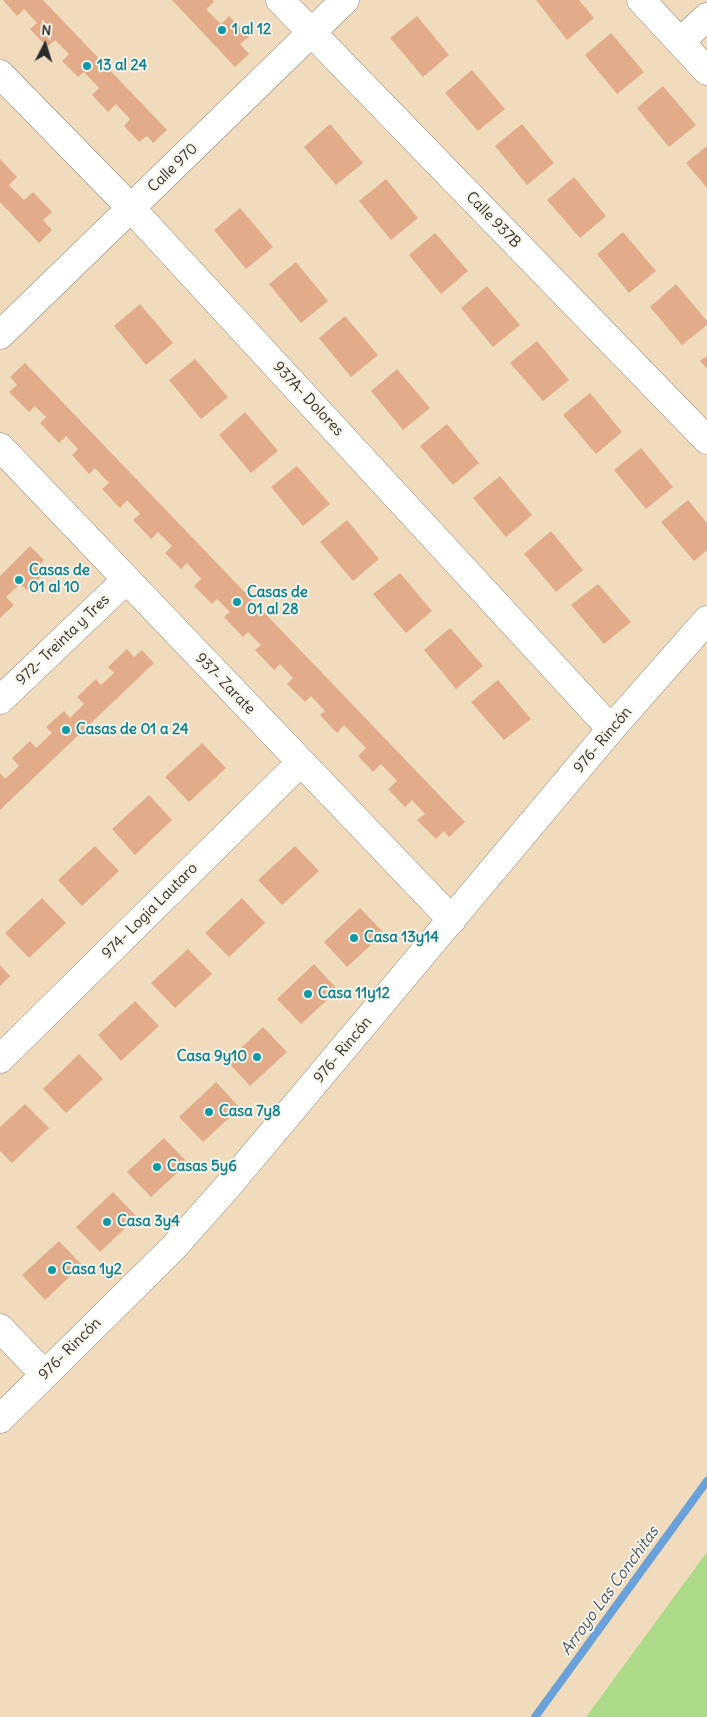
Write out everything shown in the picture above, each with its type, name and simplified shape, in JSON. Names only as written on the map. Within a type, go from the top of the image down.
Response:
[{"type":"street","name":"Calle 937B","points":[[280,0],[707,440]]},
{"type":"street","name":"Calle 970","points":[[0,336],[345,0]]},
{"type":"street","points":[[641,0],[707,71]]},
{"type":"street","points":[[680,42],[707,17]]},
{"type":"street","name":"937A- Dolores","points":[[0,74],[132,208],[611,729]]},
{"type":"street","name":"937- Zarate","points":[[0,447],[452,920]]},
{"type":"street","name":"972- Treinta y Tres","points":[[0,700],[126,580]]},
{"type":"street","name":"976- Rincón","points":[[0,1419],[174,1248],[611,729],[707,620]]},
{"type":"street","name":"974- Logia Lautaro","points":[[0,1058],[300,763]]},
{"type":"street","points":[[0,1328],[44,1374]]},
{"type":"green space","points":[[707,1552],[707,1717],[586,1717],[704,1556]]},
{"type":"building","name":"13 al 24","points":[[3,0],[43,0],[167,130],[153,143],[147,136],[139,142],[124,126],[130,119],[116,104],[108,112],[92,95],[99,88],[84,72],[78,77],[62,61],[69,54],[55,40],[47,47],[30,29],[37,23],[24,9],[17,16]]},
{"type":"building","name":"1 al 12","points":[[172,0],[213,0],[214,2],[206,9],[221,24],[229,16],[249,37],[240,44],[249,54],[235,67]]},
{"type":"building","points":[[536,0],[579,0],[594,18],[567,40]]},
{"type":"building","points":[[417,16],[449,55],[423,77],[390,38]]},
{"type":"building","points":[[611,33],[644,72],[617,94],[585,55]]},
{"type":"building","points":[[472,70],[505,109],[478,131],[445,93]]},
{"type":"building","points":[[663,86],[696,125],[669,147],[637,108]]},
{"type":"building","points":[[330,124],[363,163],[336,185],[304,147]]},
{"type":"building","points":[[522,124],[554,163],[527,185],[495,146]]},
{"type":"building","points":[[707,146],[707,188],[686,163]]},
{"type":"building","points":[[0,159],[17,177],[9,185],[24,200],[33,192],[52,212],[43,220],[52,230],[39,243],[0,202]]},
{"type":"building","points":[[574,177],[606,216],[580,238],[547,200]]},
{"type":"building","points":[[386,179],[418,218],[391,240],[359,201]]},
{"type":"building","points":[[240,208],[273,247],[246,269],[214,230]]},
{"type":"building","points":[[623,232],[656,271],[629,293],[597,254]]},
{"type":"building","points":[[435,233],[468,271],[441,294],[409,255]]},
{"type":"building","points":[[296,262],[328,301],[301,323],[269,284]]},
{"type":"building","points":[[676,284],[707,321],[707,325],[682,345],[650,307]]},
{"type":"building","points":[[487,286],[520,325],[493,347],[461,308]]},
{"type":"building","points":[[140,304],[173,343],[146,365],[114,326]]},
{"type":"building","points":[[345,316],[378,355],[351,377],[319,338]]},
{"type":"building","points":[[537,341],[569,380],[543,401],[510,363]]},
{"type":"building","points":[[707,356],[707,369],[700,361]]},
{"type":"building","points":[[195,359],[228,397],[201,419],[169,380]]},
{"type":"building","name":"Casas de 01 al 28","points":[[25,363],[465,822],[449,837],[444,831],[436,839],[417,820],[425,814],[412,800],[405,807],[388,789],[397,781],[381,764],[373,772],[358,756],[366,748],[344,725],[337,733],[320,715],[325,711],[311,696],[305,702],[287,684],[293,678],[280,664],[274,670],[255,650],[261,645],[248,632],[243,637],[224,617],[230,612],[217,599],[212,604],[194,586],[201,579],[187,563],[181,569],[165,553],[172,546],[158,532],[151,539],[133,520],[140,514],[127,500],[120,508],[102,489],[109,483],[95,468],[89,474],[72,455],[78,449],[66,436],[59,443],[40,423],[46,417],[35,406],[29,412],[9,392],[17,385],[10,377]]},
{"type":"building","points":[[397,369],[430,408],[403,430],[371,391]]},
{"type":"building","points":[[590,393],[622,432],[596,454],[563,415]]},
{"type":"building","points":[[245,412],[278,451],[251,473],[219,435]]},
{"type":"building","points":[[447,424],[479,463],[453,485],[420,446]]},
{"type":"building","points":[[641,448],[673,487],[646,509],[614,470]]},
{"type":"building","points":[[297,466],[330,504],[303,526],[271,487]]},
{"type":"building","points":[[500,476],[532,515],[506,537],[473,498]]},
{"type":"building","points":[[688,500],[707,523],[707,550],[694,561],[661,522]]},
{"type":"building","points":[[347,520],[379,559],[353,581],[320,542]]},
{"type":"building","points":[[551,531],[583,570],[556,592],[524,554]]},
{"type":"building","name":"Casas de 01 al 10","points":[[30,546],[44,560],[38,566],[45,573],[27,590],[20,584],[6,597],[14,605],[0,618],[0,576]]},
{"type":"building","points":[[400,573],[432,611],[406,633],[373,594]]},
{"type":"building","points":[[598,584],[631,622],[604,644],[571,605]]},
{"type":"building","points":[[450,628],[483,666],[456,689],[424,650]]},
{"type":"building","name":"Casas de 01 a 24","points":[[127,649],[134,657],[142,650],[154,663],[0,810],[0,773],[5,779],[19,766],[12,758],[30,741],[36,748],[52,733],[46,727],[64,711],[70,718],[84,704],[77,697],[96,679],[101,685],[114,673],[108,667]]},
{"type":"building","points":[[498,680],[531,719],[504,740],[471,702]]},
{"type":"building","points":[[202,743],[226,768],[189,802],[165,777]]},
{"type":"building","points":[[149,795],[172,820],[135,855],[112,829]]},
{"type":"building","points":[[95,846],[119,871],[82,906],[58,880]]},
{"type":"building","points":[[295,846],[319,871],[282,905],[258,880]]},
{"type":"building","points":[[42,898],[66,923],[29,958],[5,933]]},
{"type":"building","points":[[242,898],[265,923],[229,957],[205,933]]},
{"type":"building","name":"Casa 13y14","points":[[360,908],[384,933],[347,967],[324,942]]},
{"type":"building","points":[[188,949],[212,974],[175,1008],[151,983]]},
{"type":"building","name":"Casa 11y12","points":[[314,964],[338,990],[301,1024],[277,999]]},
{"type":"building","points":[[0,965],[10,976],[0,986]]},
{"type":"building","points":[[135,1001],[159,1026],[121,1061],[98,1035]]},
{"type":"building","name":"Casa 9y10","points":[[263,1027],[287,1052],[250,1086],[227,1061]]},
{"type":"building","points":[[79,1054],[103,1079],[66,1113],[43,1089]]},
{"type":"building","name":"Casa 7y8","points":[[216,1082],[240,1108],[203,1142],[179,1117]]},
{"type":"building","points":[[25,1104],[49,1128],[12,1163],[0,1151],[0,1127]]},
{"type":"building","name":"Casas 5y6","points":[[164,1138],[188,1163],[151,1197],[127,1172]]},
{"type":"building","name":"Casa 3y4","points":[[113,1192],[137,1217],[100,1252],[76,1227]]},
{"type":"building","name":"Casa 1y2","points":[[59,1241],[82,1265],[45,1300],[22,1275]]},
{"type":"waterway","name":"Arroyo Las Conchitas","points":[[535,1717],[707,1481]]},
{"type":"place","name":"1 al 12","points":[[222,30]]},
{"type":"place","name":"13 al 24","points":[[87,66]]},
{"type":"place","name":"Casas de 01 al 10","points":[[19,580]]},
{"type":"place","name":"Casas de 01 al 28","points":[[237,602]]},
{"type":"place","name":"Casas de 01 a 24","points":[[66,730]]},
{"type":"place","name":"Casa 13y14","points":[[354,938]]},
{"type":"place","name":"Casa 11y12","points":[[308,994]]},
{"type":"place","name":"Casa 9y10","points":[[257,1057]]},
{"type":"place","name":"Casa 7y8","points":[[209,1112]]},
{"type":"place","name":"Casas 5y6","points":[[157,1167]]},
{"type":"place","name":"Casa 3y4","points":[[107,1222]]},
{"type":"place","name":"Casa 1y2","points":[[52,1270]]}]
